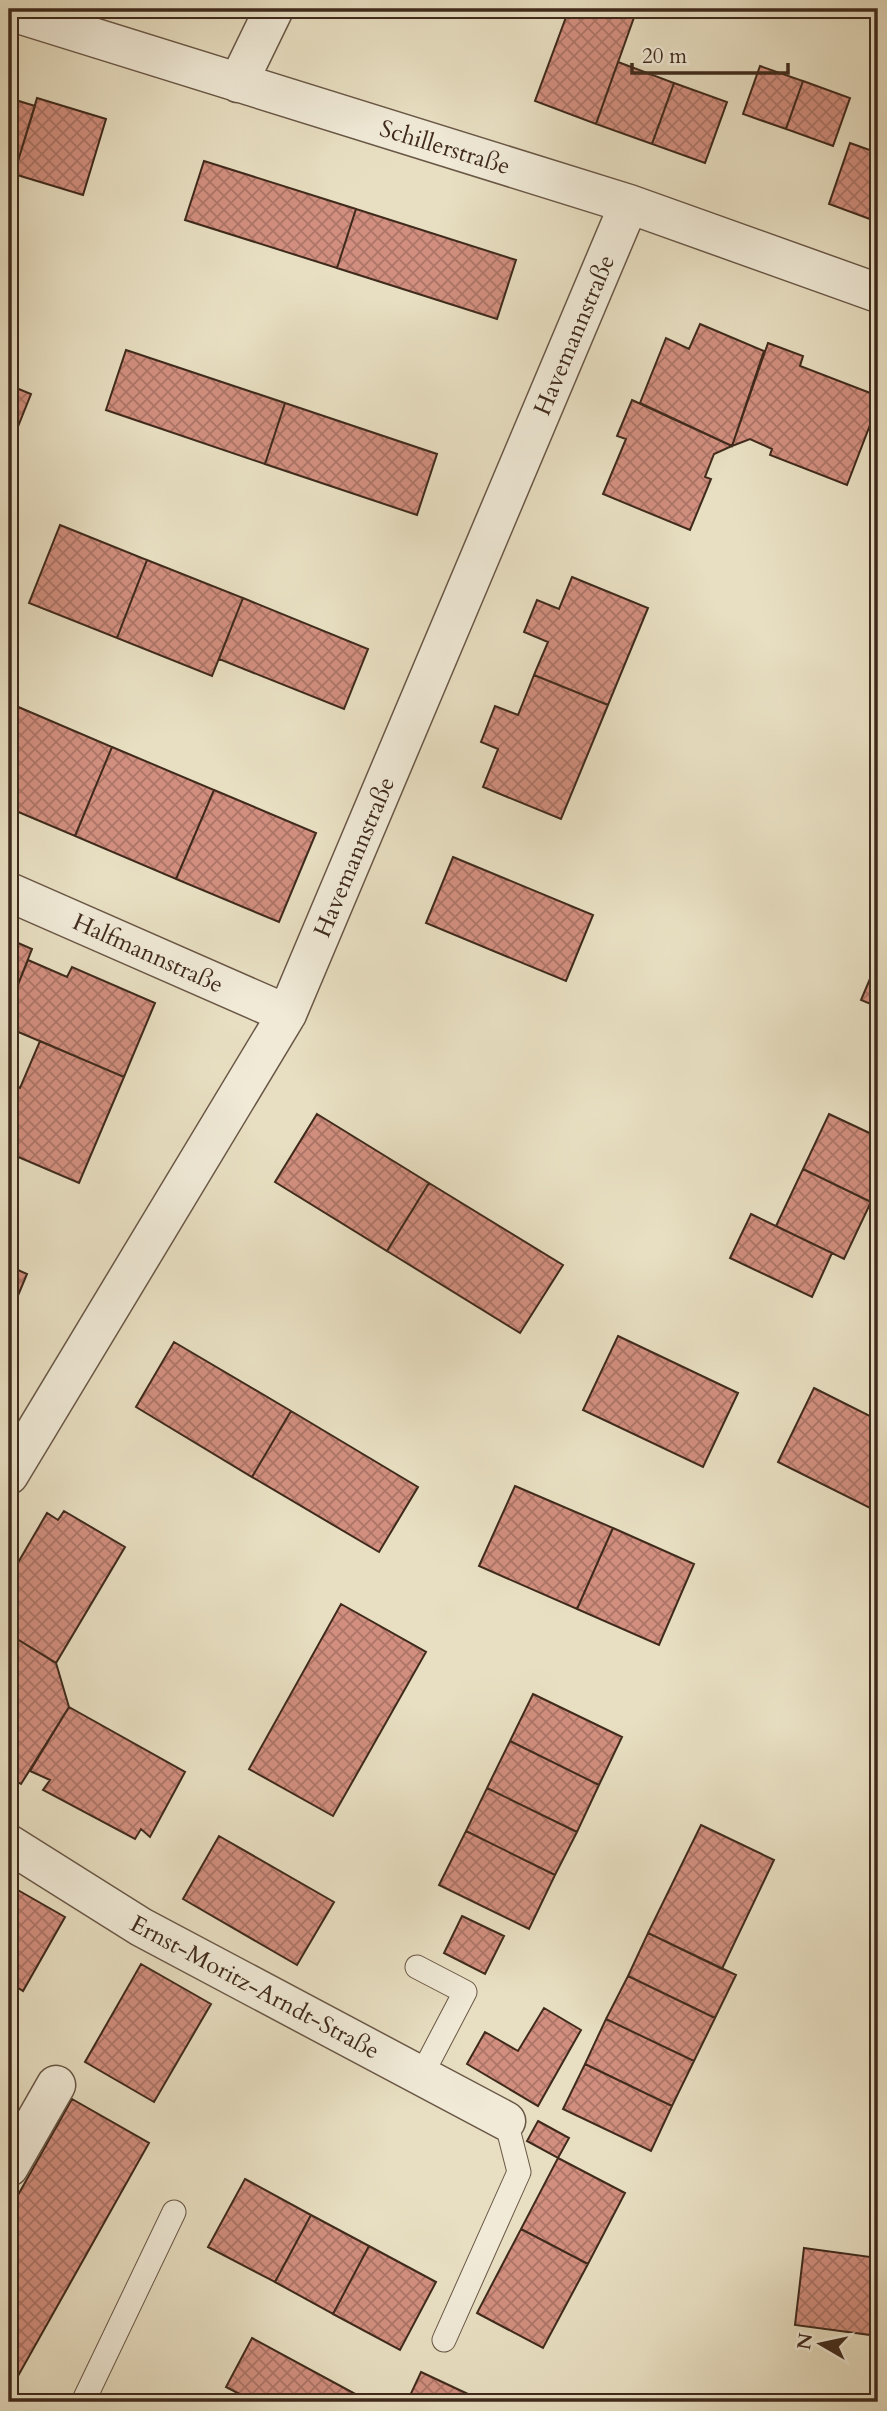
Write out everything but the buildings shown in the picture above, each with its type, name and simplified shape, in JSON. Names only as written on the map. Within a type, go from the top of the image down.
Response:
[{"type":"street","points":[[238,83],[274,9]]},
{"type":"street","name":"Schillerstraße","points":[[9,10],[629,204],[878,293]]},
{"type":"street","name":"Havemannstraße","points":[[9,1475],[287,1014],[629,204]]},
{"type":"street","name":"Halfmannstraße","points":[[9,892],[287,1014]]},
{"type":"street","name":"Ernst-Moritz-Arndt-Straße","points":[[9,1844],[141,1927],[506,2121]]},
{"type":"street","points":[[9,2167],[56,2085]]},
{"type":"lane","points":[[417,1966],[465,1992],[421,2076]]},
{"type":"lane","points":[[444,2340],[519,2172],[506,2121]]},
{"type":"lane","points":[[83,2402],[174,2211]]}]
